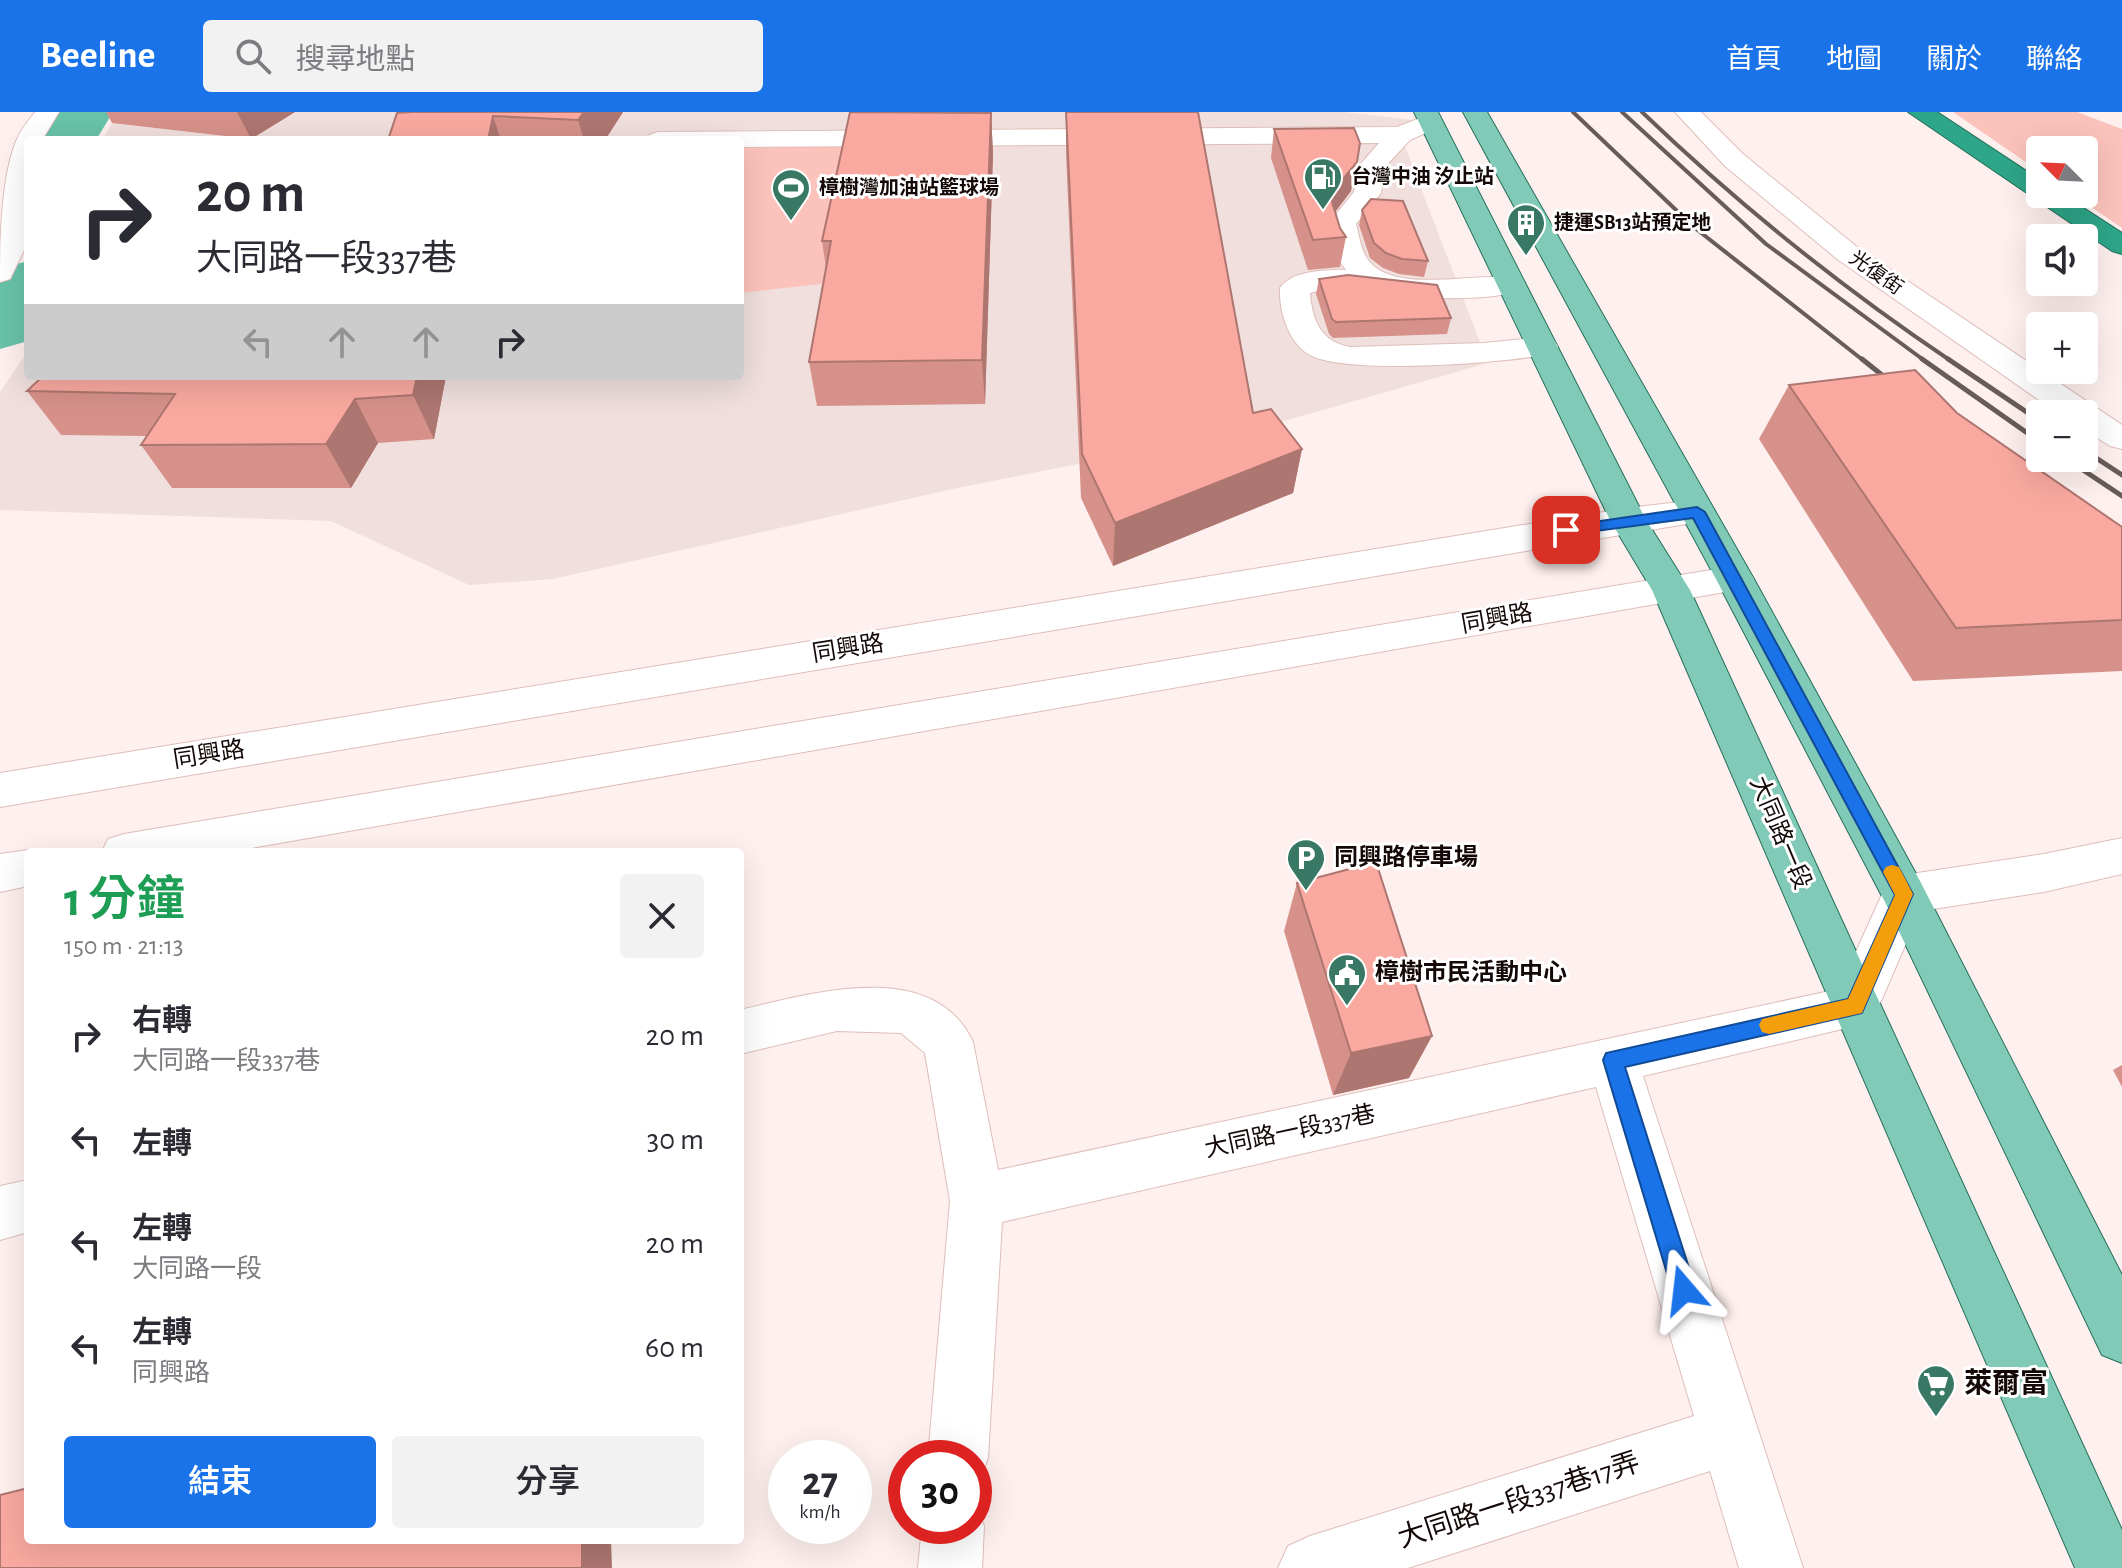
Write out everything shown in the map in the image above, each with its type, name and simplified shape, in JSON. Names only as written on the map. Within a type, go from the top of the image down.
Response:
[{"type":"highway","points":[[1920,112],[2026,183]]},
{"type":"highway","points":[[2064,208],[2122,245]]},
{"type":"main road","points":[[1478,118],[1735,579],[1904,894],[2122,1335]]},
{"type":"main road","name":"大同路一段","points":[[1419,123],[1511,285],[1628,520],[1671,590],[2107,1568]]},
{"type":"street","points":[[33,136],[47,112]]},
{"type":"street","points":[[1345,112],[1419,123]]},
{"type":"street","name":"光復街","points":[[1687,112],[1734,160],[1847,253],[2060,400]]},
{"type":"street","points":[[744,138],[1419,123],[1478,118]]},
{"type":"street","points":[[1419,123],[1371,167],[1373,184],[1368,194],[1342,224],[1353,261],[1361,270],[1378,279],[1403,286],[1511,285]]},
{"type":"street","points":[[0,273],[16,237],[24,159]]},
{"type":"street","points":[[1378,279],[1322,279],[1295,288],[1294,296],[1305,336],[1325,350],[1350,356],[1484,352],[1542,346]]},
{"type":"street","name":"光復街","points":[[2098,425],[2122,439]]},
{"type":"street","name":"同興路","points":[[0,790],[1628,520],[1697,512]]},
{"type":"street","name":"同興路","points":[[148,848],[1735,579]]},
{"type":"street","points":[[1855,1007],[1904,894],[2044,873],[2122,856]]},
{"type":"street","points":[[0,873],[24,869]]},
{"type":"street","name":"大同路一段337巷","points":[[977,1201],[1855,1007]]},
{"type":"street","points":[[744,1031],[837,1009],[911,1012],[948,1042],[977,1201],[959,1440]]},
{"type":"street","points":[[1613,1060],[1771,1568]]},
{"type":"street","points":[[0,1213],[24,1207]]},
{"type":"street","name":"大同路一段337巷17弄","points":[[1310,1568],[1729,1435]]},
{"type":"street","points":[[950,1568],[952,1544]]},
{"type":"shaded area","points":[[295,112],[1345,112],[1430,122],[1401,136],[1488,363],[1259,428],[957,488],[553,579],[469,585],[331,521],[0,510],[0,392],[24,357],[24,380],[744,380],[744,136],[256,136]]},
{"type":"shaded area","points":[[1953,112],[2077,112],[2122,129],[2122,228],[2093,208],[2098,208],[2098,136],[2026,136],[2026,162]]},
{"type":"shaded area","points":[[112,123],[225,136],[104,136]]},
{"type":"shaded area","name":"樟樹灣加油站籃球場","points":[[845,138],[829,283],[744,293],[744,139]]},
{"type":"building","points":[[584,112],[578,120],[493,116],[489,136],[389,136],[397,113]]},
{"type":"building","points":[[850,112],[991,113],[982,360],[809,362],[831,241],[822,241]]},
{"type":"building","points":[[1066,112],[1198,112],[1253,413],[1271,409],[1302,449],[1115,523],[1082,454]]},
{"type":"building","points":[[1354,128],[1360,143],[1357,162],[1330,195],[1340,228],[1346,237],[1313,240],[1274,129]]},
{"type":"building","points":[[1371,199],[1403,201],[1428,261],[1402,259],[1386,253],[1374,243],[1362,210]]},
{"type":"building","points":[[1348,275],[1437,285],[1451,318],[1336,322],[1332,319],[1319,279]]},
{"type":"building","points":[[1915,370],[1957,413],[2026,461],[2026,472],[2042,472],[2122,527],[2122,620],[1956,628],[1789,385]]},
{"type":"building","points":[[39,380],[416,380],[413,395],[355,399],[326,444],[141,445],[175,394],[27,391]]},
{"type":"building","points":[[1376,862],[1432,1036],[1351,1053],[1297,883]]},
{"type":"building","points":[[24,1489],[24,1544],[582,1544],[582,1568],[0,1568],[0,1495]]},
{"type":"waterway","points":[[67,136],[82,112]]},
{"type":"waterway","points":[[0,327],[24,289]]},
{"type":"railway","points":[[1573,112],[1695,228],[1864,361]]},
{"type":"railway","points":[[1622,112],[1766,244],[1925,361]]},
{"type":"railway","points":[[1642,112],[1791,243],[1951,361]]},
{"type":"railway","points":[[1862,359],[1897,387]]},
{"type":"railway","points":[[1922,359],[2026,432]]},
{"type":"railway","points":[[1948,359],[2026,412]]},
{"type":"railway","points":[[2098,459],[2122,475]]},
{"type":"railway","points":[[2086,472],[2122,496]]},
{"type":"slow traffic","points":[[1769,1025],[1855,1007],[1904,894],[1892,872]]},
{"type":"place","name":"台灣中油 汐止站","points":[[1323,211]]},
{"type":"place","name":"樟樹灣加油站籃球場","points":[[791,222]]},
{"type":"place","name":"捷運SB13站預定地","points":[[1526,257]]},
{"type":"place","name":"同興路停車場","points":[[1306,892]]},
{"type":"place","name":"樟樹市民活動中心","points":[[1347,1007]]},
{"type":"place","name":"萊爾富","points":[[1936,1418]]},
{"type":"route","points":[[1566,530],[1697,512],[1904,894],[1855,1007],[1613,1060],[1684,1290]]}]
